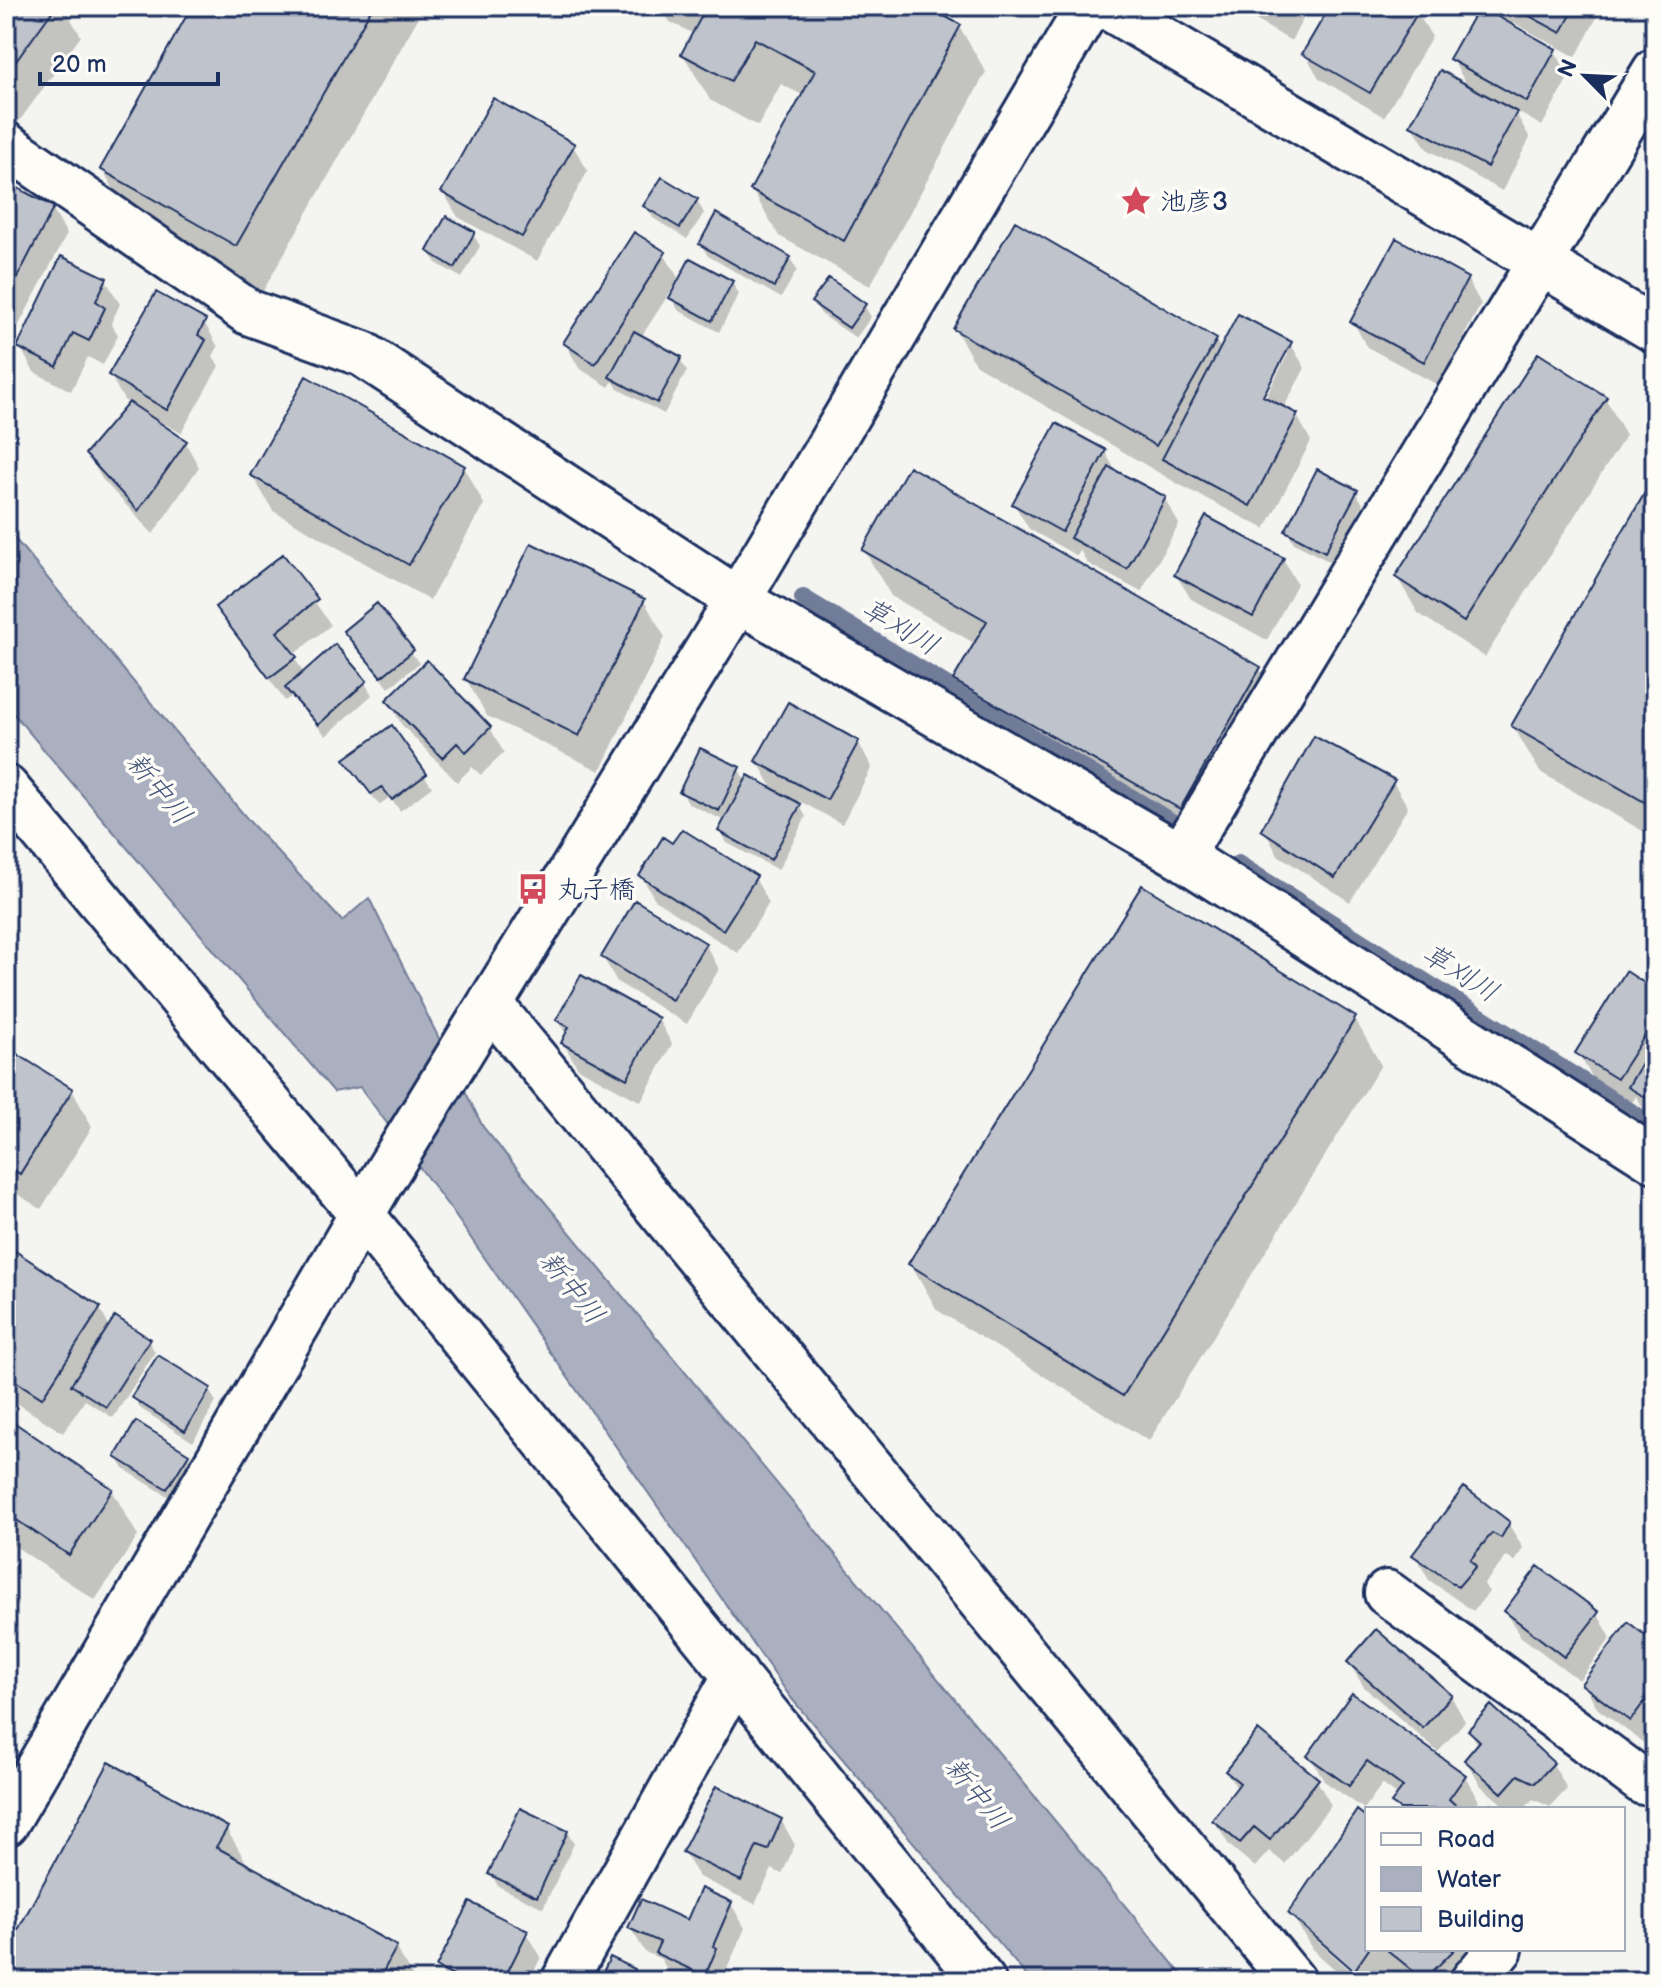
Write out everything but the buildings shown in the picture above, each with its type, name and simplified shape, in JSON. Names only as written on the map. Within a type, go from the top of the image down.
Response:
[{"type":"street","points":[[6,1823],[370,1200],[738,600],[1089,6]]},
{"type":"street","points":[[1106,6],[1655,330]]},
{"type":"street","points":[[1181,856],[1542,263],[1655,71]]},
{"type":"street","points":[[6,145],[248,312],[363,354],[738,600],[1181,856],[1655,1160]]},
{"type":"street","points":[[6,788],[370,1200],[736,1675],[983,1981]]},
{"type":"street","points":[[490,1004],[1293,1981]]},
{"type":"street","points":[[1387,1593],[1639,1786]]},
{"type":"street","points":[[564,1981],[736,1675]]},
{"type":"street","points":[[1473,1981],[1498,1951]]},
{"type":"water","name":"新中川","points":[[6,528],[249,821],[342,921],[369,898],[483,1127],[1187,1981],[1031,1981],[791,1698],[452,1211],[360,1087],[334,1092],[6,705]]},
{"type":"waterway","name":"草刈川","points":[[803,598],[1176,825]]},
{"type":"waterway","name":"草刈川","points":[[1238,864],[1655,1127]]},
{"type":"place","name":"池彦3","points":[[1136,201]]},
{"type":"place","name":"丸子橋","points":[[533,889]]}]
